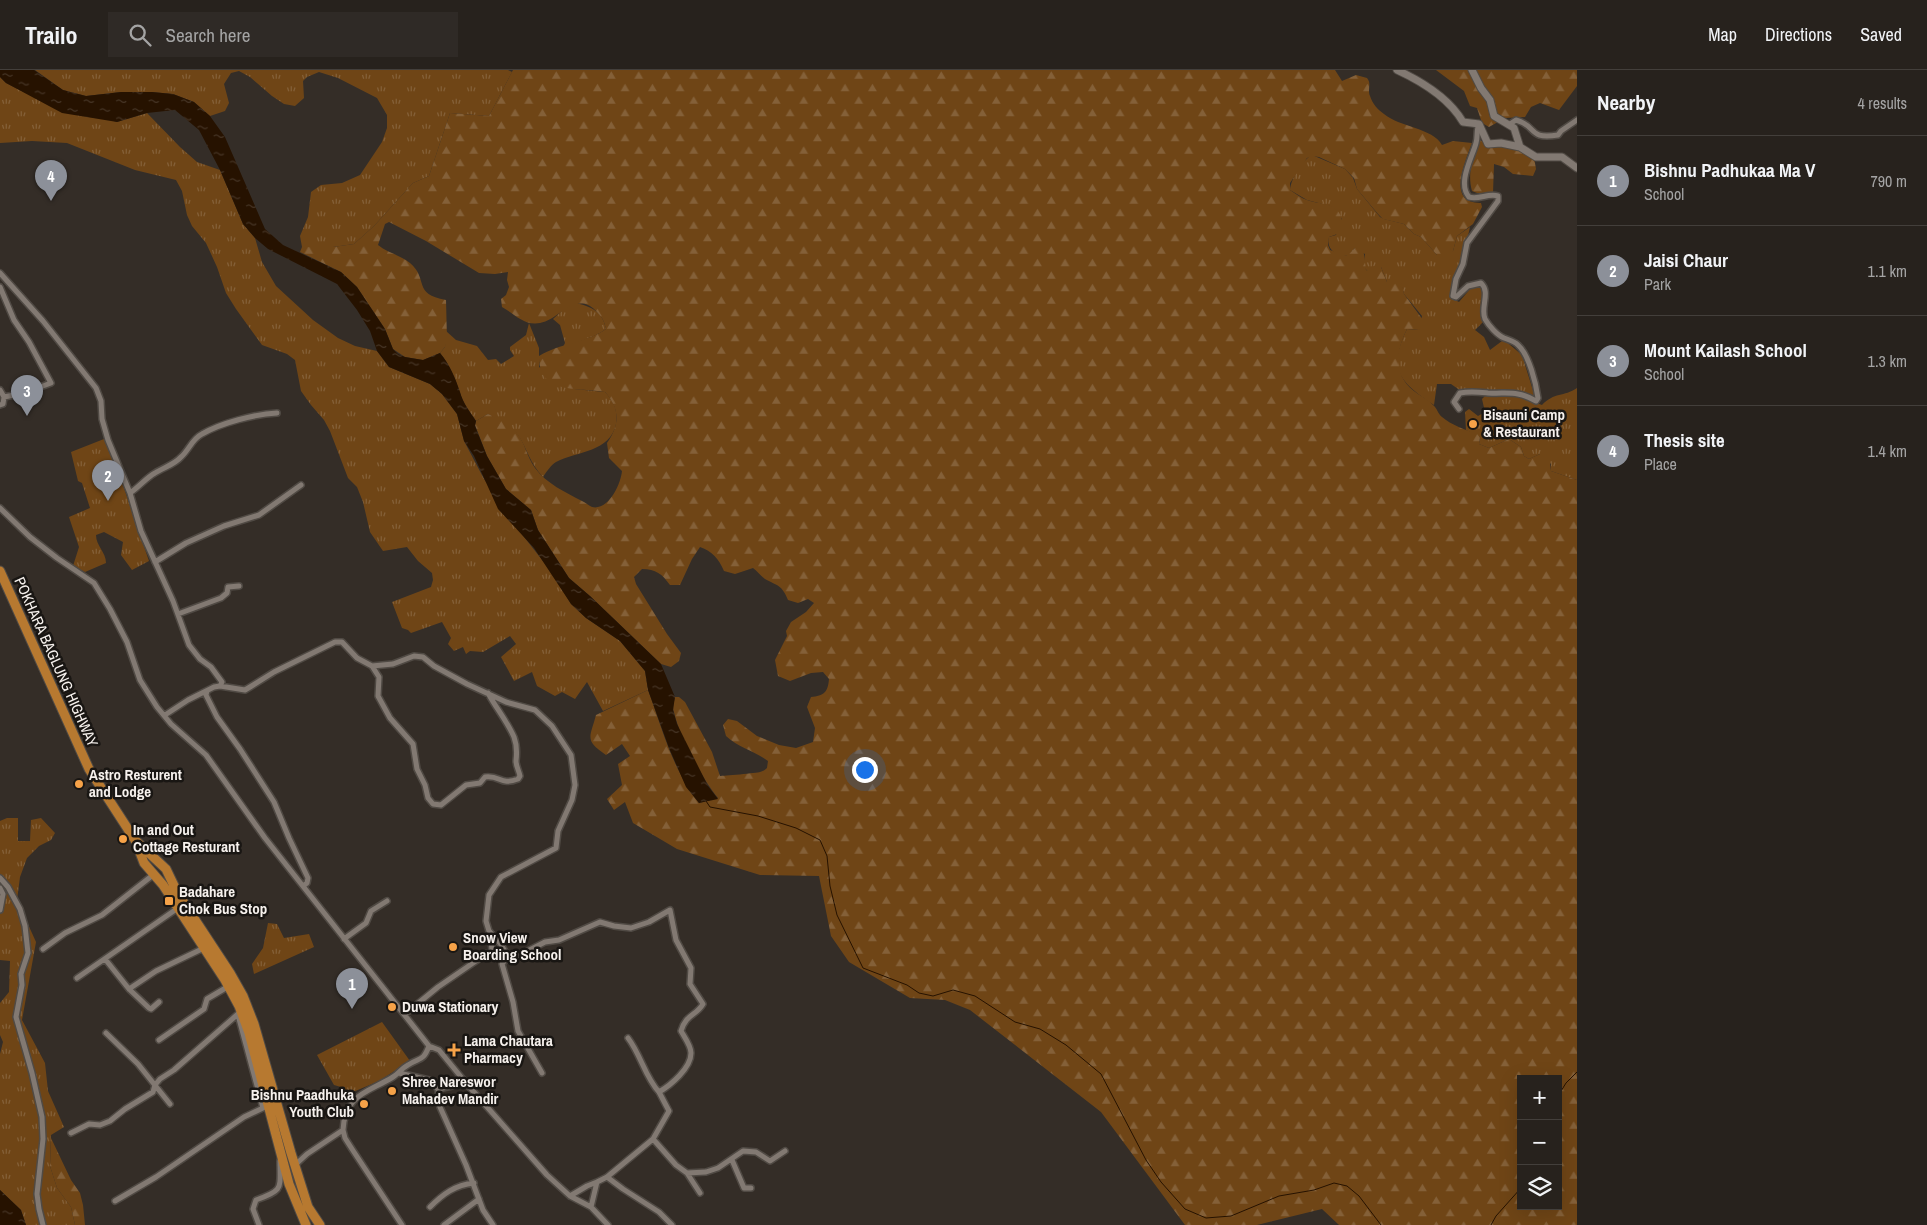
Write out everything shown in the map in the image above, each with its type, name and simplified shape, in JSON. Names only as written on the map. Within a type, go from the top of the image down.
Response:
[{"type":"highway","name":"POKHARA BAGLUNG HIGHWAY","points":[[0,571],[89,769],[135,840],[142,859],[153,875],[163,884],[229,986],[239,1006],[249,1033],[293,1195],[306,1225]]},
{"type":"highway","name":"POKHARA BAGLUNG HIGHWAY","points":[[135,840],[166,869],[181,899],[243,996],[254,1024],[308,1207],[320,1225]]},
{"type":"street","points":[[1398,70],[1440,94],[1456,110],[1464,122],[1479,124]]},
{"type":"street","points":[[1472,70],[1481,88],[1490,100],[1496,118],[1510,124],[1516,131],[1520,147]]},
{"type":"street","points":[[1510,124],[1516,120],[1522,122],[1536,134],[1548,137],[1558,135],[1577,120]]},
{"type":"street","points":[[1479,124],[1488,144],[1501,143],[1520,147],[1536,156],[1562,157],[1577,168]]},
{"type":"street","points":[[1459,409],[1454,402],[1460,393],[1467,392],[1508,392],[1536,401],[1538,398],[1526,354],[1518,344],[1500,336],[1485,318],[1483,312],[1486,295],[1484,285],[1481,283],[1468,286],[1456,297],[1453,296],[1467,243],[1498,201],[1498,196],[1469,197],[1465,190],[1466,169],[1477,142],[1477,128],[1479,124]]},
{"type":"street","points":[[0,273],[43,321],[96,388],[101,401],[102,419],[108,440],[130,493],[141,531],[178,614],[189,646],[200,659],[211,667],[222,682],[220,686]]},
{"type":"street","points":[[0,287],[14,320],[51,383],[24,393],[4,397]]},
{"type":"street","points":[[0,390],[4,397],[4,404],[0,405]]},
{"type":"street","points":[[130,493],[141,486],[153,474],[168,467],[182,456],[192,442],[201,434],[228,423],[277,413]]},
{"type":"street","points":[[155,562],[186,542],[224,526],[258,515],[302,485]]},
{"type":"street","points":[[0,508],[50,553],[94,583],[127,642],[140,680],[157,707],[171,724],[206,755],[265,838],[429,1046],[439,1050],[547,1175],[570,1196],[590,1207],[608,1225]]},
{"type":"street","points":[[178,614],[221,598],[227,593],[228,587],[239,586]]},
{"type":"street","points":[[165,715],[207,690],[220,686],[245,690],[274,672],[335,642],[342,642],[357,658],[372,666],[379,677],[378,696],[390,718],[413,744],[417,769],[425,785],[428,798],[433,804],[441,805],[466,785],[480,783],[485,777],[492,776],[506,782],[518,779],[520,776],[516,762],[518,754],[514,738],[507,722],[495,707],[488,693]]},
{"type":"street","points":[[372,666],[393,664],[420,656],[426,658],[434,666],[467,684],[506,702],[535,710],[552,726],[571,755],[575,785],[572,800],[558,831],[556,848],[501,877],[489,895],[486,921],[490,931],[492,950]]},
{"type":"street","points":[[207,690],[206,695],[217,717],[274,802],[288,838],[308,878],[307,883],[302,886]]},
{"type":"street","points":[[43,949],[65,933],[102,915],[153,875]]},
{"type":"street","points":[[0,878],[8,887],[20,909],[25,926],[28,953],[21,974],[22,985],[16,1017],[42,1117],[43,1139],[37,1194],[43,1225]]},
{"type":"street","points":[[0,888],[3,894],[0,910]]},
{"type":"street","points":[[344,940],[366,923],[371,911],[387,901]]},
{"type":"street","points":[[77,978],[178,908]]},
{"type":"street","points":[[542,1073],[518,1031],[513,1002],[502,964],[505,960],[514,958],[545,942],[559,940],[600,922],[631,928],[649,922],[670,910],[676,940],[691,968],[690,984],[703,1004],[687,1017],[682,1027],[681,1031],[691,1050],[688,1063],[676,1078],[659,1092]]},
{"type":"street","points":[[490,931],[506,953]]},
{"type":"street","points":[[129,989],[156,971],[204,948]]},
{"type":"street","points":[[405,1014],[438,987],[492,950],[506,953],[514,958]]},
{"type":"street","points":[[105,959],[129,989],[149,1008],[151,1009],[159,1002]]},
{"type":"street","points":[[159,1040],[204,1009],[207,999],[229,986]]},
{"type":"street","points":[[115,1201],[156,1177],[244,1117],[263,1108],[238,1015],[239,1006]]},
{"type":"street","points":[[71,1133],[89,1124],[100,1125],[110,1121],[152,1092],[154,1085],[238,1015]]},
{"type":"street","points":[[106,1033],[138,1064],[170,1104]]},
{"type":"street","points":[[570,1196],[607,1176],[653,1139],[669,1110],[659,1092],[650,1083],[640,1057],[628,1038]]},
{"type":"street","points":[[402,1225],[345,1138],[343,1130],[345,1114],[354,1100],[367,1089],[399,1073],[408,1064],[420,1060],[424,1057],[429,1046]]},
{"type":"street","points":[[399,1073],[429,1080],[438,1088],[440,1108],[474,1184],[483,1210],[494,1225]]},
{"type":"street","points":[[438,1088],[466,1083]]},
{"type":"street","points":[[295,1165],[306,1154],[343,1130]]},
{"type":"street","points":[[653,1139],[676,1165],[687,1173],[700,1192]]},
{"type":"street","points":[[258,1225],[253,1209],[256,1200],[274,1194],[280,1187],[279,1148]]},
{"type":"street","points":[[687,1173],[706,1172],[718,1168],[743,1151],[756,1152],[770,1161],[785,1151]]},
{"type":"street","points":[[732,1160],[744,1188],[751,1188]]},
{"type":"street","points":[[607,1176],[623,1190],[659,1212],[672,1225]]},
{"type":"street","points":[[590,1207],[597,1182]]},
{"type":"street","points":[[430,1207],[452,1188],[474,1184]]},
{"type":"street","points":[[444,1225],[479,1199]]},
{"type":"green space","points":[[35,70],[508,70],[512,72],[489,116],[450,113],[429,176],[413,183],[374,226],[354,244],[333,247],[302,247],[300,236],[308,217],[311,192],[321,185],[342,183],[360,175],[382,142],[387,128],[387,115],[377,98],[338,78],[319,72],[307,77],[303,81],[304,98],[295,106],[284,104],[250,77],[239,71],[231,73],[224,84],[229,103],[225,111],[210,116],[194,102],[173,94],[121,92],[86,96],[63,90]]},
{"type":"green space","points":[[513,70],[1335,70],[1342,81],[1356,75],[1367,78],[1372,101],[1390,118],[1424,131],[1438,139],[1442,145],[1453,141],[1472,143],[1463,171],[1461,189],[1464,197],[1470,201],[1481,203],[1482,207],[1473,224],[1457,236],[1453,251],[1448,257],[1437,255],[1421,237],[1414,234],[1404,224],[1383,219],[1357,189],[1354,178],[1345,169],[1319,157],[1312,156],[1307,158],[1290,183],[1290,190],[1310,201],[1331,206],[1340,214],[1342,229],[1340,233],[1329,237],[1328,245],[1330,250],[1347,256],[1355,248],[1363,247],[1366,270],[1369,271],[1378,265],[1381,267],[1387,282],[1390,282],[1391,278],[1397,276],[1401,279],[1404,294],[1423,320],[1422,327],[1419,330],[1407,329],[1400,346],[1400,370],[1402,378],[1407,385],[1431,403],[1446,420],[1477,434],[1480,437],[1479,444],[1489,448],[1509,439],[1521,447],[1524,456],[1529,459],[1540,454],[1549,454],[1551,471],[1577,480],[1577,1225],[1339,1225],[1322,1209],[1257,1225],[1185,1225],[1101,1112],[970,1010],[945,1000],[910,998],[849,962],[831,936],[819,876],[760,875],[677,849],[633,823],[625,802],[614,810],[607,799],[622,785],[618,764],[630,756],[622,744],[606,755],[594,746],[590,738],[596,715],[648,690],[675,763],[690,791],[699,803],[718,798],[686,745],[673,710],[675,697],[679,697],[685,702],[712,752],[720,776],[760,772],[767,768],[768,761],[726,736],[723,725],[728,719],[737,721],[757,736],[779,745],[796,748],[813,742],[815,728],[807,707],[811,697],[819,696],[828,687],[829,679],[823,672],[811,673],[790,681],[778,676],[775,660],[787,636],[786,631],[791,622],[806,612],[814,603],[808,599],[798,603],[788,600],[782,589],[765,579],[753,568],[735,574],[724,571],[715,556],[700,547],[680,585],[670,585],[655,571],[642,569],[634,577],[636,584],[681,653],[679,661],[671,667],[661,664],[569,578],[538,530],[531,510],[506,489],[487,456],[475,425],[476,421],[488,414],[504,422],[520,437],[535,468],[545,479],[592,507],[604,505],[609,501],[617,489],[622,471],[609,458],[607,443],[616,423],[616,411],[613,404],[605,392],[572,389],[553,383],[545,377],[540,369],[539,356],[556,348],[598,334],[606,329],[602,319],[595,310],[588,305],[574,305],[547,321],[529,323],[524,321],[502,307],[501,299],[506,295],[509,287],[507,280],[508,272],[495,274],[479,273],[426,241],[389,222],[385,224],[378,245],[410,263],[416,269],[425,290],[435,297],[446,300],[447,340],[445,347],[440,353],[423,360],[405,357],[393,349],[385,329],[357,287],[341,272],[300,252],[302,247],[333,247],[354,244],[374,226],[413,183],[429,176],[450,113],[489,116]]},
{"type":"green space","points":[[1436,70],[1577,70],[1577,86],[1559,110],[1540,103],[1531,107],[1525,117],[1505,118],[1489,127],[1482,123],[1477,108],[1470,106],[1464,91]]},
{"type":"green space","points":[[0,77],[6,83],[26,93],[117,122],[147,113],[197,162],[220,170],[243,224],[255,238],[262,262],[276,286],[313,320],[338,338],[355,346],[377,351],[389,367],[430,384],[442,394],[457,414],[464,441],[484,479],[517,528],[550,570],[571,604],[586,618],[620,641],[645,671],[648,690],[603,711],[587,682],[575,699],[562,692],[555,696],[537,686],[532,672],[514,681],[501,657],[516,644],[510,636],[483,652],[470,651],[466,654],[463,647],[454,651],[448,644],[451,638],[442,622],[411,633],[402,628],[392,602],[431,587],[432,573],[418,561],[407,547],[383,551],[370,532],[363,502],[357,487],[348,478],[330,431],[324,420],[301,391],[295,360],[287,354],[262,345],[236,309],[226,293],[206,243],[192,226],[187,215],[182,191],[176,180],[135,170],[67,143],[32,141],[0,143]]},
{"type":"green space","points":[[1479,140],[1516,148],[1534,157],[1536,169],[1533,176],[1513,174],[1504,167],[1494,164],[1493,193],[1477,193],[1472,191],[1470,171]]},
{"type":"green space","points":[[1312,155],[1345,169],[1353,178],[1357,189],[1380,217],[1404,224],[1414,234],[1421,237],[1437,255],[1453,251],[1457,236],[1470,227],[1463,258],[1452,286],[1451,298],[1459,302],[1471,288],[1481,287],[1482,316],[1484,321],[1475,330],[1484,337],[1490,350],[1503,339],[1522,355],[1535,397],[1510,390],[1461,391],[1451,384],[1437,384],[1434,405],[1405,382],[1400,374],[1398,365],[1401,343],[1407,329],[1419,330],[1422,316],[1404,294],[1401,283],[1387,282],[1381,267],[1369,272],[1365,268],[1365,254],[1355,248],[1348,256],[1333,251],[1328,242],[1329,237],[1336,235],[1342,219],[1336,210],[1330,206],[1307,200],[1290,190],[1298,170],[1304,161]]},
{"type":"green space","points":[[575,303],[591,308],[599,314],[606,329],[591,337],[563,347],[565,343],[560,325],[553,319],[564,309]]},
{"type":"green space","points":[[529,323],[539,348],[539,367],[574,389],[605,392],[616,410],[616,424],[613,433],[607,440],[592,449],[556,462],[543,477],[518,435],[512,429],[488,414],[476,421],[461,397],[452,372],[440,353],[445,347],[446,331],[456,340],[477,346],[488,360],[496,359],[501,364],[514,356],[510,347],[526,335]]},
{"type":"green space","points":[[1577,388],[1577,480],[1551,471],[1551,464],[1540,454],[1529,459],[1524,456],[1521,447],[1509,439],[1489,448],[1479,444],[1480,437],[1466,430],[1465,412],[1469,409],[1478,416],[1485,412],[1482,399],[1486,395],[1514,395],[1542,405],[1555,396],[1568,393]]},
{"type":"green space","points":[[104,439],[113,456],[149,561],[132,570],[121,555],[123,542],[104,532],[96,535],[96,539],[106,559],[106,563],[85,572],[73,566],[79,547],[69,517],[90,508],[82,483],[78,481],[71,452]]},
{"type":"green space","points":[[7,818],[18,818],[18,841],[30,841],[31,820],[41,818],[55,833],[51,840],[39,846],[27,858],[20,877],[17,900],[36,942],[22,1020],[45,1063],[48,1091],[64,1127],[51,1135],[50,1166],[57,1188],[71,1207],[75,1225],[26,1225],[21,1210],[0,1190],[0,1054],[3,1042],[0,1035],[0,1003],[9,992],[10,961],[0,960],[0,821]]},
{"type":"green space","points":[[268,923],[277,924],[284,938],[309,934],[314,947],[254,974],[252,964],[263,948]]},
{"type":"green space","points":[[382,1022],[410,1061],[379,1081],[346,1095],[341,1087],[334,1085],[317,1055]]},
{"type":"green space","points":[[51,1138],[71,1180],[80,1193],[85,1225],[75,1225],[71,1207],[57,1188],[50,1166]]},
{"type":"water","points":[[0,70],[34,70],[63,90],[86,96],[121,92],[173,94],[194,102],[210,116],[225,137],[265,229],[283,245],[341,272],[357,287],[385,329],[393,349],[398,354],[423,360],[440,353],[444,358],[452,371],[465,404],[476,421],[475,426],[487,456],[506,489],[531,510],[538,530],[569,578],[661,664],[675,697],[673,710],[677,724],[708,786],[718,799],[699,803],[686,787],[669,748],[648,690],[645,671],[620,641],[586,618],[571,604],[534,548],[498,509],[474,456],[464,441],[457,414],[442,394],[430,384],[389,367],[377,351],[370,331],[357,310],[337,284],[268,249],[255,238],[243,224],[220,170],[199,130],[175,110],[147,113],[117,122],[62,113],[6,83],[0,77]]},
{"type":"water","points":[[0,1190],[21,1210],[26,1225],[0,1225]]},
{"type":"waterway","points":[[706,801],[710,807],[758,816],[796,828],[820,840],[827,856],[830,886],[837,915],[863,968],[907,985],[919,993],[933,996],[953,990],[975,996],[1015,1022],[1040,1029],[1066,1045],[1101,1074],[1146,1160],[1161,1182],[1185,1209],[1206,1218],[1231,1216],[1279,1196],[1314,1190],[1334,1183],[1347,1186],[1359,1196],[1381,1225]]},
{"type":"waterway","points":[[1562,1090],[1577,1072]]},
{"type":"waterway","points":[[1491,1225],[1496,1216],[1517,1192]]},
{"type":"place","name":"Thesis site","points":[[51,201]]},
{"type":"place","name":"Mount Kailash School","points":[[27,416]]},
{"type":"place","name":"Bisauni Camp & Restaurant","points":[[1473,424]]},
{"type":"place","name":"Jaisi Chaur","points":[[108,501]]},
{"type":"place","name":"Astro Resturent and Lodge","points":[[79,784]]},
{"type":"place","name":"In and Out Cottage Resturant","points":[[123,839]]},
{"type":"place","name":"Badahare Chok Bus Stop","points":[[169,901]]},
{"type":"place","name":"Snow View Boarding School","points":[[453,947]]},
{"type":"place","name":"Duwa Stationary","points":[[392,1007]]},
{"type":"place","name":"Bishnu Padhukaa Ma V","points":[[352,1009]]},
{"type":"place","name":"Lama Chautara Pharmacy","points":[[454,1050]]},
{"type":"place","name":"Shree Nareswor Mahadev Mandir","points":[[392,1091]]},
{"type":"place","name":"Bishnu Paadhuka Youth Club","points":[[364,1104]]}]
